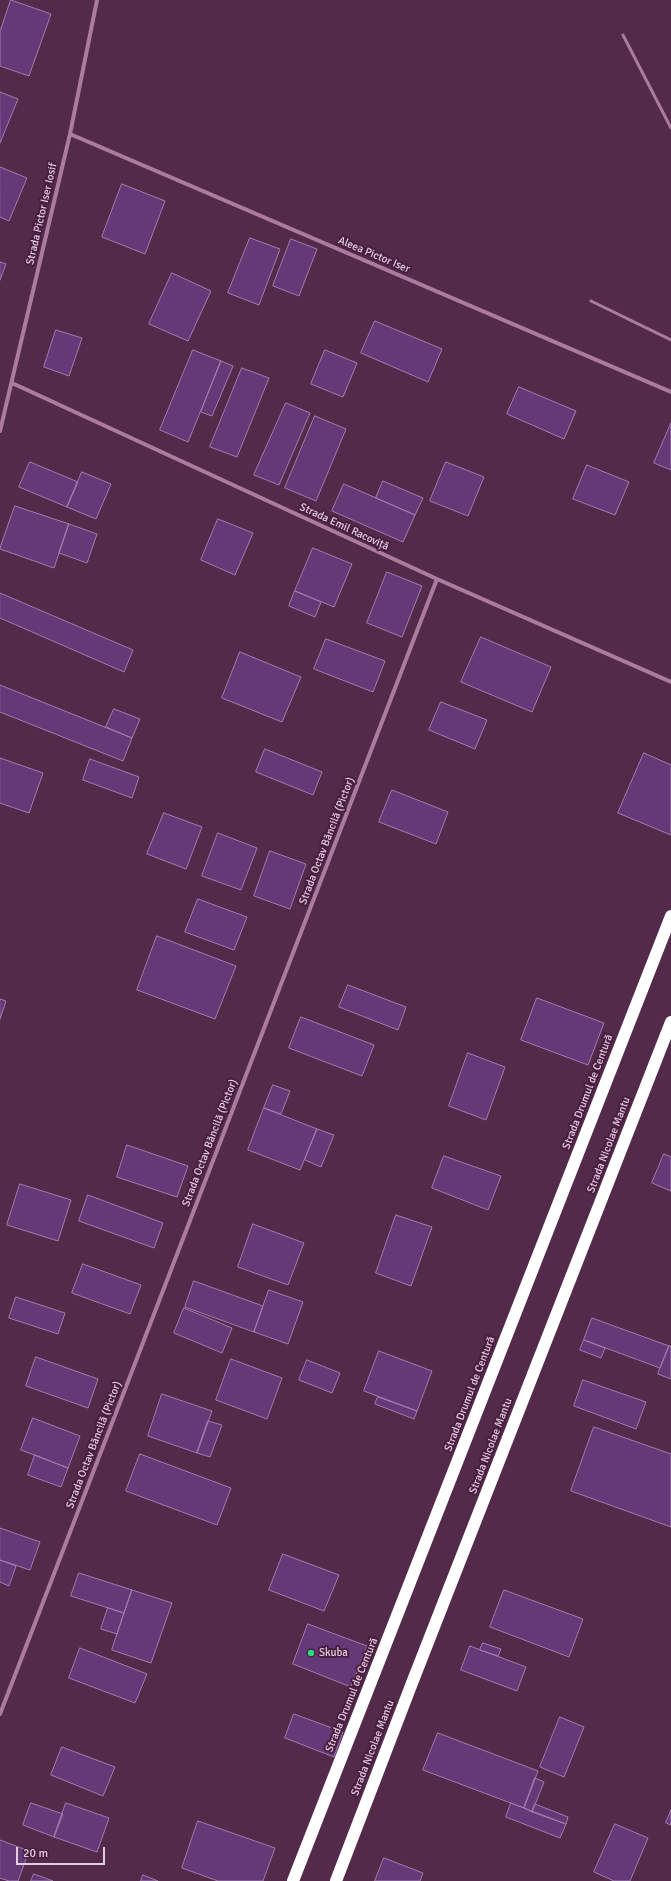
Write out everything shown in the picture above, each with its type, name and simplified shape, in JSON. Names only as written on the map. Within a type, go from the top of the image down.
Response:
[{"type":"highway","name":"Strada Drumul de Centură","points":[[293,1881],[671,916]]},
{"type":"highway","name":"Strada Nicolae Mantu","points":[[336,1881],[671,1022]]},
{"type":"street","name":"Strada Pictor Iser Iosif","points":[[0,431],[70,134],[97,0]]},
{"type":"street","name":"Aleea Pictor Iser","points":[[70,134],[671,392]]},
{"type":"street","name":"Strada Emil Racoviță","points":[[12,383],[437,579],[671,682]]},
{"type":"street","name":"Strada Octav Băncilă (Pictor)","points":[[0,1714],[437,579]]},
{"type":"lane","points":[[622,35],[671,128]]},
{"type":"lane","points":[[591,301],[671,340]]},
{"type":"building","points":[[11,0],[51,14],[29,76],[0,66],[0,32]]},
{"type":"building","points":[[0,92],[18,99],[0,143]]},
{"type":"building","points":[[0,167],[27,178],[9,221],[0,217]]},
{"type":"building","points":[[122,184],[165,201],[145,254],[102,237]]},
{"type":"building","points":[[250,238],[280,249],[259,305],[228,293]]},
{"type":"building","points":[[291,239],[317,249],[299,296],[273,286]]},
{"type":"building","points":[[0,262],[6,264],[0,280]]},
{"type":"building","points":[[172,273],[211,291],[188,341],[149,324]]},
{"type":"building","points":[[375,321],[442,349],[428,382],[361,353]]},
{"type":"building","points":[[56,330],[82,338],[69,376],[44,367]]},
{"type":"building","points":[[193,350],[221,361],[188,442],[160,430]]},
{"type":"building","points":[[325,350],[357,363],[343,397],[311,384]]},
{"type":"building","points":[[221,361],[233,366],[212,416],[201,412]]},
{"type":"building","points":[[242,368],[269,378],[237,457],[210,447]]},
{"type":"building","points":[[519,387],[576,411],[564,439],[507,414]]},
{"type":"building","points":[[286,403],[310,413],[279,485],[254,475]]},
{"type":"building","points":[[315,416],[346,429],[316,501],[285,488]]},
{"type":"building","points":[[671,423],[671,470],[654,463]]},
{"type":"building","points":[[30,462],[78,482],[67,507],[19,487]]},
{"type":"building","points":[[446,462],[484,477],[468,516],[430,501]]},
{"type":"building","points":[[587,465],[629,482],[615,515],[573,499]]},
{"type":"building","points":[[82,472],[111,484],[96,519],[67,507]]},
{"type":"building","points":[[383,481],[423,498],[415,515],[376,498]]},
{"type":"building","points":[[344,484],[415,515],[403,542],[332,511]]},
{"type":"building","points":[[15,506],[69,524],[54,568],[0,549]]},
{"type":"building","points":[[218,519],[253,533],[235,575],[201,560]]},
{"type":"building","points":[[69,524],[97,534],[87,563],[59,553]]},
{"type":"building","points":[[313,548],[352,564],[334,607],[295,591]]},
{"type":"building","points":[[387,572],[422,586],[402,637],[367,623]]},
{"type":"building","points":[[295,591],[321,602],[315,617],[289,606]]},
{"type":"building","points":[[0,593],[133,650],[124,672],[0,618]]},
{"type":"building","points":[[481,637],[551,667],[532,712],[461,682]]},
{"type":"building","points":[[326,639],[385,661],[373,692],[314,669]]},
{"type":"building","points":[[240,652],[301,677],[282,722],[222,698]]},
{"type":"building","points":[[0,685],[132,738],[123,761],[0,712]]},
{"type":"building","points":[[441,702],[487,720],[475,749],[429,730]]},
{"type":"building","points":[[114,709],[140,719],[132,738],[106,727]]},
{"type":"building","points":[[265,749],[322,772],[313,795],[256,772]]},
{"type":"building","points":[[644,753],[671,765],[671,835],[618,813]]},
{"type":"building","points":[[0,758],[43,773],[29,813],[0,803]]},
{"type":"building","points":[[90,759],[139,777],[132,798],[83,780]]},
{"type":"building","points":[[392,790],[448,812],[436,844],[379,822]]},
{"type":"building","points":[[164,813],[202,827],[186,869],[147,854]]},
{"type":"building","points":[[218,833],[257,848],[241,890],[202,876]]},
{"type":"building","points":[[270,851],[306,864],[290,909],[254,896]]},
{"type":"building","points":[[198,899],[247,917],[234,950],[185,932]]},
{"type":"building","points":[[157,936],[236,966],[215,1019],[137,990]]},
{"type":"building","points":[[348,985],[406,1007],[398,1030],[339,1007]]},
{"type":"building","points":[[537,998],[604,1023],[588,1065],[521,1040]]},
{"type":"building","points":[[0,999],[6,1001],[0,1019]]},
{"type":"building","points":[[301,1017],[374,1045],[362,1076],[289,1048]]},
{"type":"building","points":[[468,1053],[505,1067],[486,1120],[449,1106]]},
{"type":"building","points":[[273,1085],[290,1091],[281,1114],[264,1108]]},
{"type":"building","points":[[264,1108],[317,1129],[300,1170],[248,1150]]},
{"type":"building","points":[[317,1129],[334,1135],[321,1167],[305,1160]]},
{"type":"building","points":[[127,1145],[188,1166],[177,1197],[117,1177]]},
{"type":"building","points":[[664,1154],[671,1157],[671,1191],[652,1183]]},
{"type":"building","points":[[444,1156],[501,1176],[488,1210],[432,1188]]},
{"type":"building","points":[[20,1184],[71,1200],[58,1241],[7,1225]]},
{"type":"building","points":[[88,1195],[163,1223],[154,1248],[79,1221]]},
{"type":"building","points":[[396,1215],[432,1227],[411,1286],[376,1273]]},
{"type":"building","points":[[253,1224],[304,1243],[288,1285],[238,1267]]},
{"type":"building","points":[[83,1264],[141,1285],[130,1314],[72,1293]]},
{"type":"building","points":[[194,1281],[263,1306],[254,1332],[185,1307]]},
{"type":"building","points":[[269,1290],[303,1302],[288,1344],[254,1332]]},
{"type":"building","points":[[16,1297],[65,1313],[58,1334],[9,1318]]},
{"type":"building","points":[[184,1308],[232,1328],[222,1353],[174,1333]]},
{"type":"building","points":[[592,1318],[669,1346],[660,1368],[584,1340]]},
{"type":"building","points":[[584,1340],[605,1348],[601,1358],[580,1350]]},
{"type":"building","points":[[669,1346],[671,1346],[671,1379],[658,1374]]},
{"type":"building","points":[[379,1351],[432,1371],[417,1411],[364,1391]]},
{"type":"building","points":[[36,1357],[98,1379],[88,1408],[26,1386]]},
{"type":"building","points":[[231,1359],[282,1378],[267,1419],[216,1400]]},
{"type":"building","points":[[307,1360],[340,1373],[332,1393],[299,1380]]},
{"type":"building","points":[[583,1380],[646,1402],[636,1429],[574,1406]]},
{"type":"building","points":[[162,1394],[212,1411],[197,1453],[148,1436]]},
{"type":"building","points":[[378,1397],[417,1411],[414,1419],[375,1404]]},
{"type":"building","points":[[33,1418],[80,1436],[68,1468],[21,1450]]},
{"type":"building","points":[[208,1421],[222,1425],[210,1457],[197,1453]]},
{"type":"building","points":[[594,1427],[671,1454],[671,1527],[571,1491]]},
{"type":"building","points":[[140,1454],[231,1488],[217,1525],[126,1491]]},
{"type":"building","points":[[35,1455],[68,1468],[61,1487],[28,1475]]},
{"type":"building","points":[[0,1528],[40,1542],[30,1570],[0,1560]]},
{"type":"building","points":[[283,1554],[339,1575],[324,1611],[269,1590]]},
{"type":"building","points":[[0,1560],[16,1566],[9,1586],[0,1582]]},
{"type":"building","points":[[79,1573],[132,1590],[124,1613],[71,1596]]},
{"type":"building","points":[[132,1590],[172,1603],[151,1663],[112,1650]]},
{"type":"building","points":[[504,1590],[583,1619],[569,1657],[490,1627]]},
{"type":"building","points":[[108,1608],[124,1613],[117,1634],[101,1629]]},
{"type":"building","points":[[308,1624],[367,1646],[351,1687],[293,1664]]},
{"type":"building","points":[[483,1643],[501,1649],[498,1656],[480,1650]]},
{"type":"building","points":[[470,1646],[526,1667],[517,1691],[461,1670]]},
{"type":"building","points":[[80,1648],[147,1674],[135,1703],[69,1678]]},
{"type":"building","points":[[294,1714],[343,1732],[334,1757],[285,1738]]},
{"type":"building","points":[[560,1717],[584,1727],[564,1777],[540,1767]]},
{"type":"building","points":[[438,1733],[538,1771],[524,1808],[423,1770]]},
{"type":"building","points":[[62,1747],[115,1767],[103,1796],[51,1775]]},
{"type":"building","points":[[535,1778],[544,1782],[532,1812],[524,1808]]},
{"type":"building","points":[[31,1803],[63,1814],[54,1837],[23,1825]]},
{"type":"building","points":[[66,1803],[109,1818],[97,1852],[54,1837]]},
{"type":"building","points":[[511,1803],[566,1824],[560,1838],[506,1817]]},
{"type":"building","points":[[535,1804],[568,1817],[566,1824],[532,1812]]},
{"type":"building","points":[[671,1810],[671,1825],[666,1823]]},
{"type":"building","points":[[198,1821],[275,1848],[263,1881],[218,1881],[182,1868]]},
{"type":"building","points":[[615,1824],[648,1838],[630,1881],[614,1881],[594,1872]]},
{"type":"building","points":[[0,1840],[29,1851],[18,1881],[9,1881],[0,1878]]},
{"type":"building","points":[[384,1858],[423,1873],[420,1881],[375,1881]]},
{"type":"building","points":[[34,1874],[53,1881],[31,1881]]},
{"type":"building","points":[[143,1875],[158,1881],[141,1881]]},
{"type":"place","name":"Skuba","points":[[311,1653]]}]
